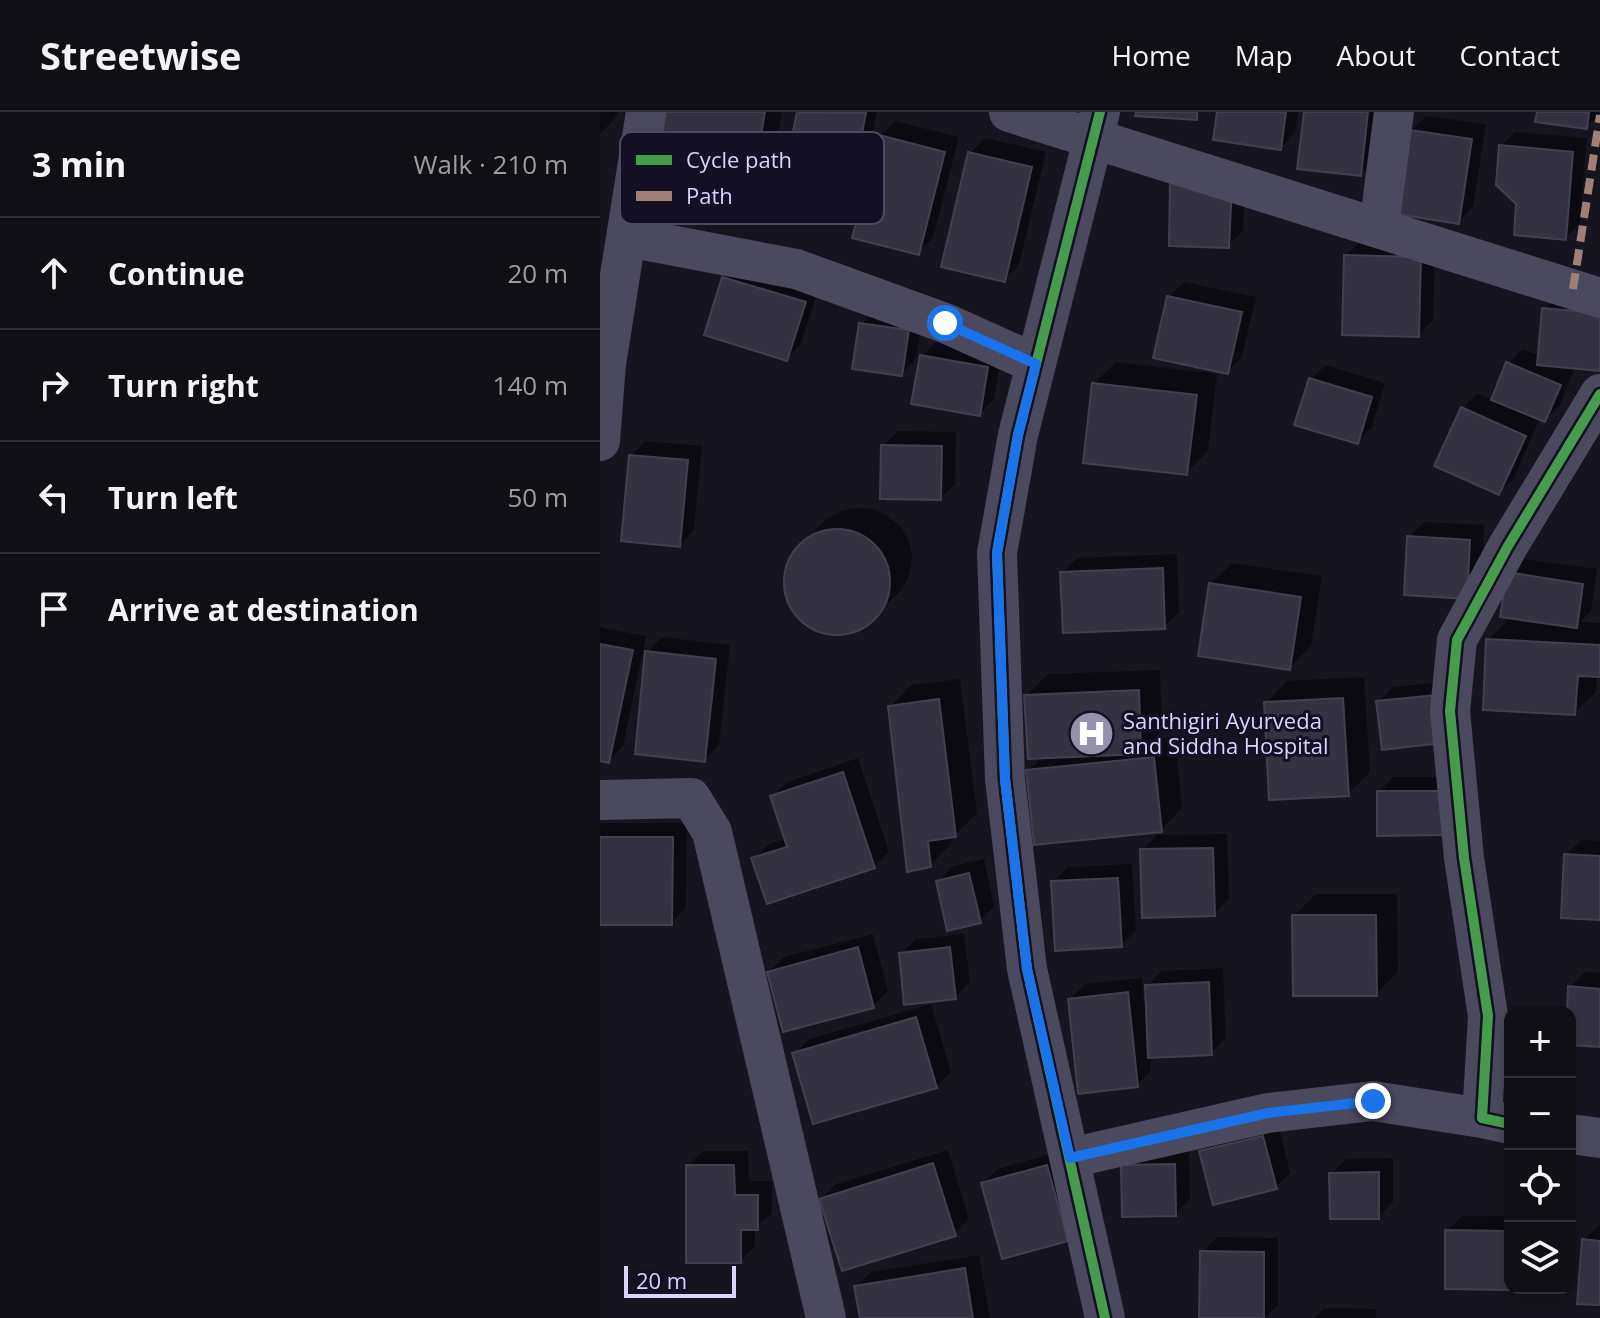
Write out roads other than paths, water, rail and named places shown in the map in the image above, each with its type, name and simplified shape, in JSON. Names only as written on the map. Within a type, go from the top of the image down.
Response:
[{"type":"street","points":[[643,132],[646,112]]},
{"type":"street","points":[[1009,112],[1096,125],[1379,228],[1600,298]]},
{"type":"street","points":[[1379,228],[1394,112]]},
{"type":"street","points":[[1096,125],[1018,435],[997,553],[1005,779],[1027,969],[1105,1318]]},
{"type":"street","points":[[600,441],[606,364],[630,224]]},
{"type":"street","points":[[628,237],[796,269],[945,323],[1036,364]]},
{"type":"street","points":[[1070,1158],[1268,1113],[1373,1101],[1496,1121],[1488,1016],[1464,858],[1450,711],[1457,640],[1508,546],[1600,394]]},
{"type":"street","points":[[600,800],[691,798],[712,832],[826,1318]]},
{"type":"street","points":[[1576,1135],[1600,1138]]},
{"type":"place","name":"Santhigiri Ayurveda and Siddha Hospital","points":[[1092,733]]}]
